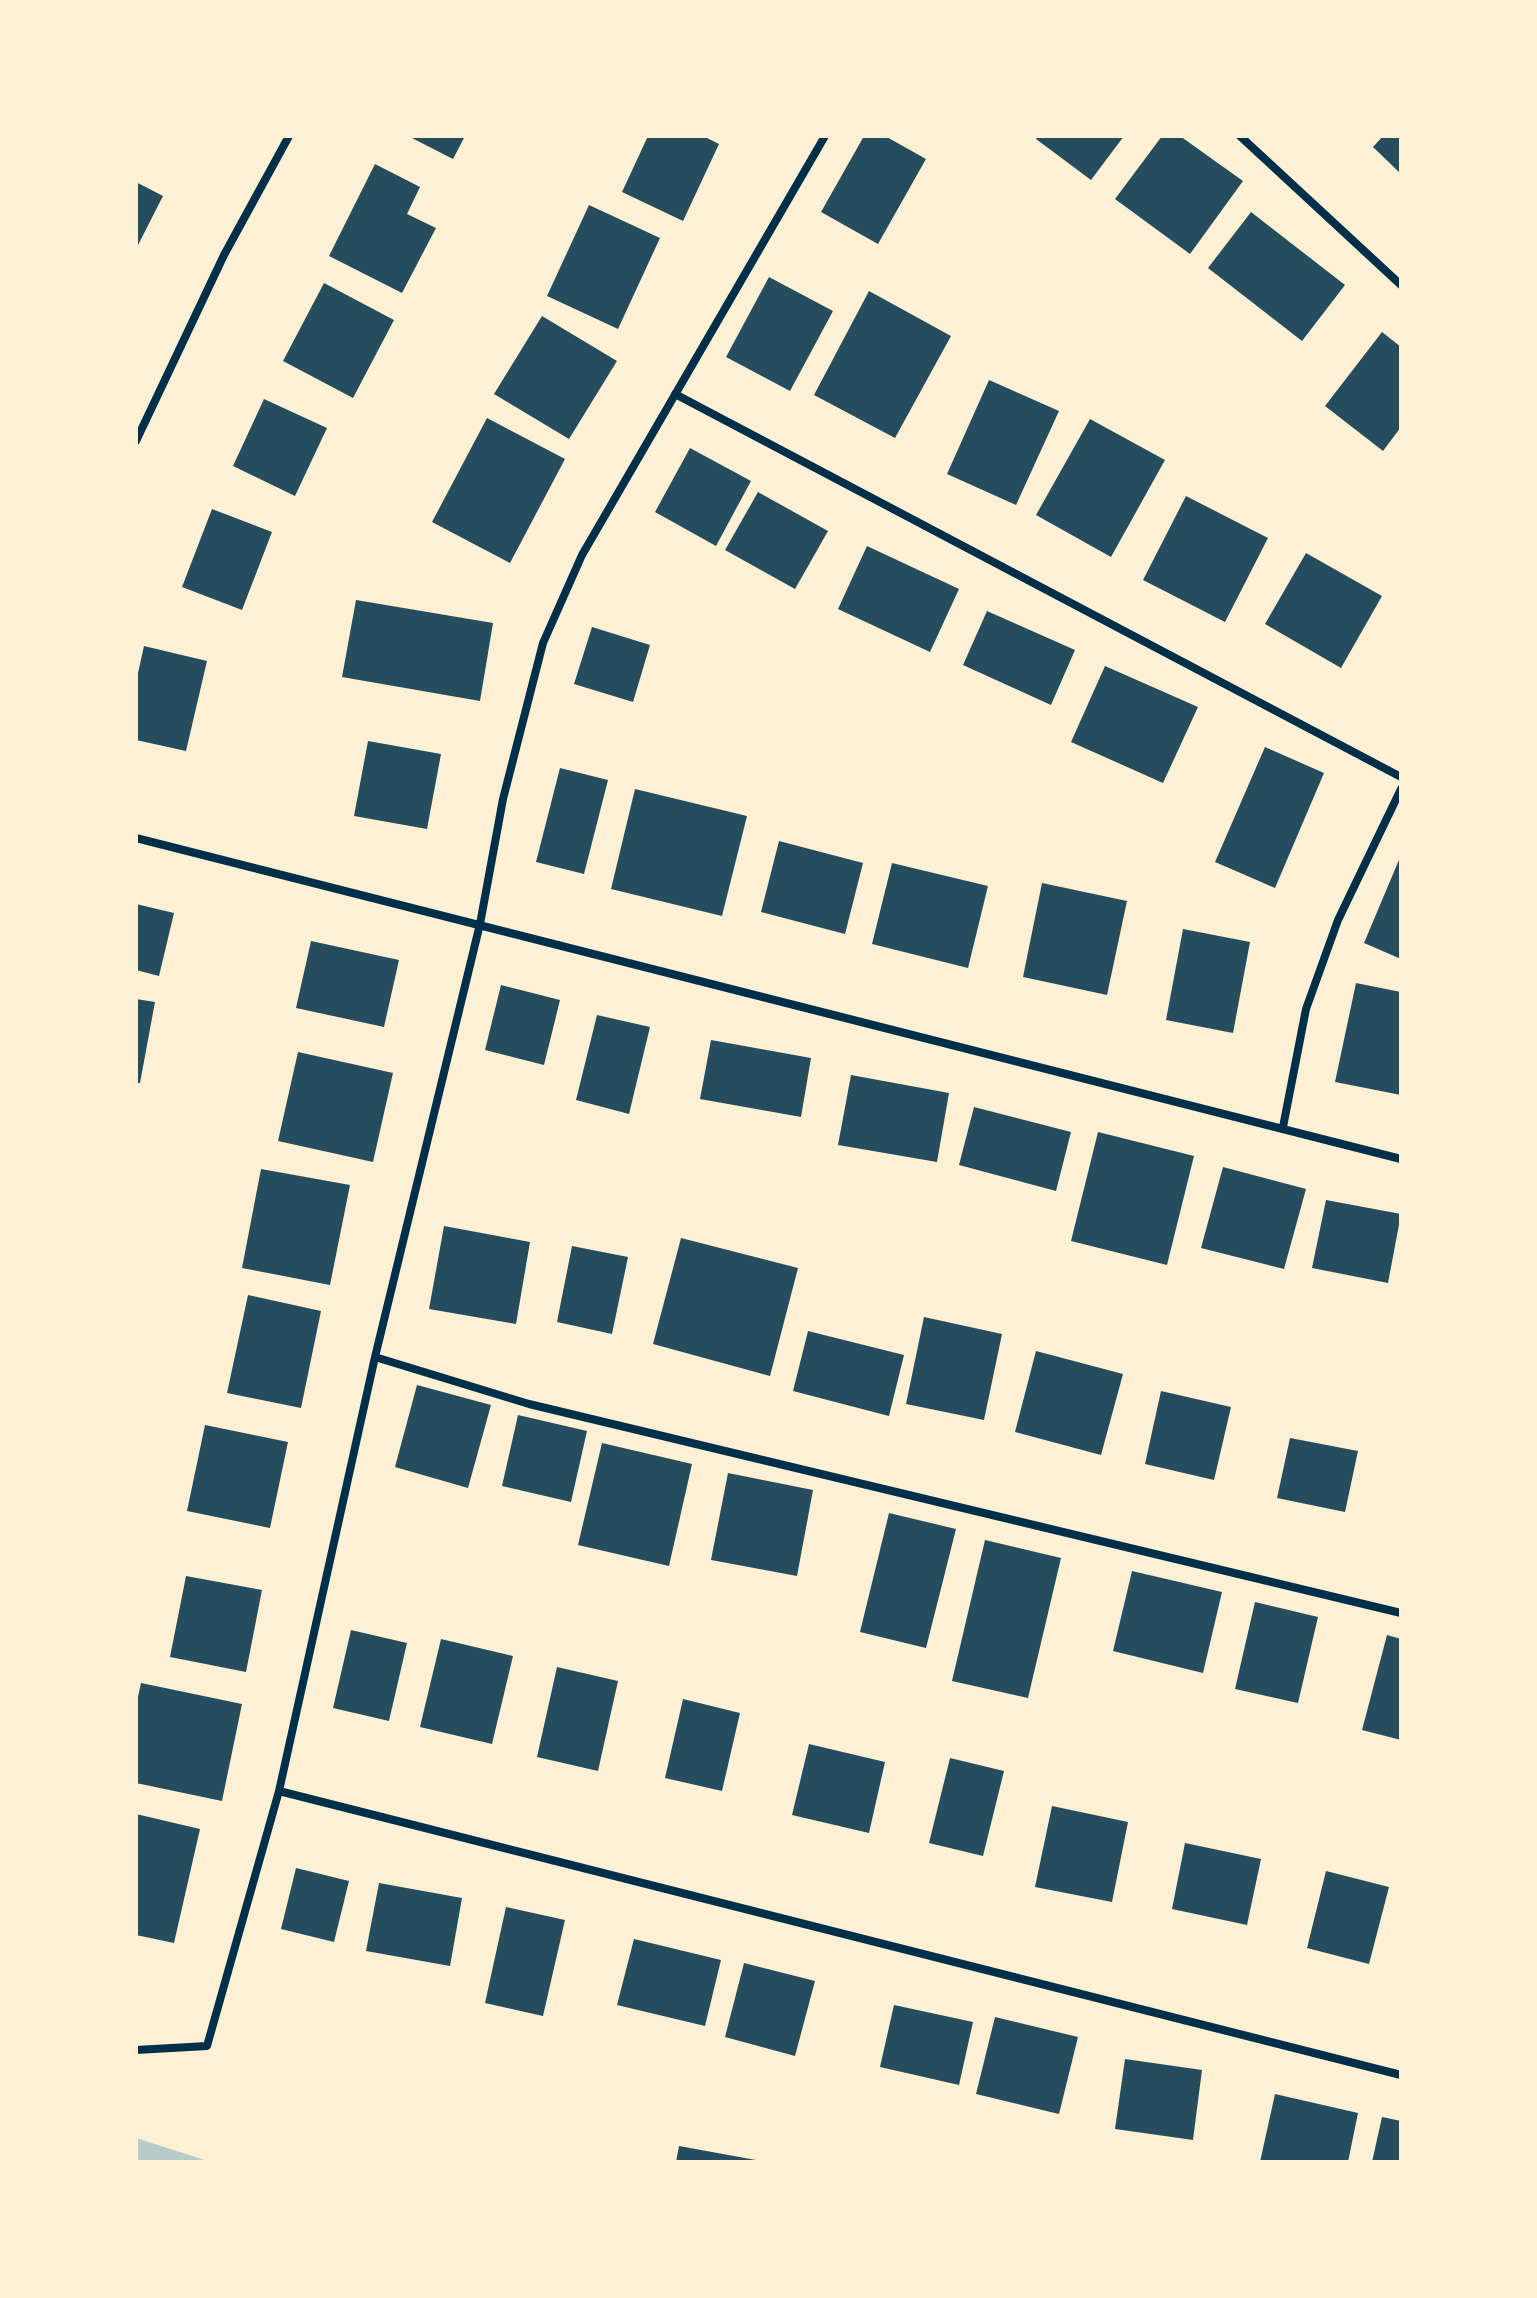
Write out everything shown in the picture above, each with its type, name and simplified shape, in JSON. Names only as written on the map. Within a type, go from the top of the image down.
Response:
[{"type":"street","points":[[136,441],[224,255],[289,136]]},
{"type":"street","points":[[136,2050],[207,2046],[279,1791],[375,1357],[480,924],[503,799],[543,643],[582,555],[825,136]]},
{"type":"street","points":[[1240,136],[1401,285]]},
{"type":"street","points":[[675,394],[1401,777]]},
{"type":"street","points":[[1283,1127],[1306,1009],[1338,920],[1401,789]]},
{"type":"street","points":[[136,838],[1401,1159]]},
{"type":"street","points":[[375,1357],[529,1404],[1401,1613]]},
{"type":"street","points":[[279,1791],[1401,2075]]},
{"type":"shaded area","points":[[136,2138],[211,2162],[136,2162]]},
{"type":"building","points":[[408,136],[465,136],[453,159]]},
{"type":"building","points":[[648,136],[703,136],[719,144],[683,221],[622,192]]},
{"type":"building","points":[[864,136],[885,136],[926,159],[878,244],[821,212]]},
{"type":"building","points":[[1038,136],[1124,136],[1091,180],[1036,139]]},
{"type":"building","points":[[1162,136],[1180,136],[1243,181],[1190,254],[1115,199]]},
{"type":"building","points":[[1383,136],[1401,136],[1401,174],[1373,147]]},
{"type":"building","points":[[375,164],[420,187],[407,214],[436,228],[402,293],[329,256]]},
{"type":"building","points":[[136,182],[163,196],[136,249]]},
{"type":"building","points":[[589,205],[660,238],[618,329],[547,296]]},
{"type":"building","points":[[1251,212],[1345,285],[1302,341],[1208,268]]},
{"type":"building","points":[[769,277],[833,311],[790,391],[726,357]]},
{"type":"building","points":[[324,283],[394,320],[353,398],[283,361]]},
{"type":"building","points":[[869,291],[951,336],[895,438],[814,395]]},
{"type":"building","points":[[542,316],[617,361],[569,439],[494,394]]},
{"type":"building","points":[[1382,332],[1401,347],[1401,427],[1383,451],[1325,406]]},
{"type":"building","points":[[989,380],[1059,411],[1016,505],[947,474]]},
{"type":"building","points":[[264,399],[327,428],[295,496],[233,466]]},
{"type":"building","points":[[487,418],[565,459],[510,563],[432,522]]},
{"type":"building","points":[[1090,419],[1165,460],[1111,557],[1036,515]]},
{"type":"building","points":[[690,448],[751,481],[716,546],[655,512]]},
{"type":"building","points":[[758,492],[828,531],[795,589],[725,550]]},
{"type":"building","points":[[1186,496],[1268,538],[1225,622],[1143,580]]},
{"type":"building","points":[[212,509],[272,532],[242,610],[182,587]]},
{"type":"building","points":[[867,546],[959,589],[930,652],[838,609]]},
{"type":"building","points":[[1306,553],[1382,596],[1341,668],[1265,624]]},
{"type":"building","points":[[356,600],[493,623],[480,701],[342,677]]},
{"type":"building","points":[[987,611],[1075,650],[1051,705],[963,665]]},
{"type":"building","points":[[592,627],[650,645],[633,702],[574,684]]},
{"type":"building","points":[[144,646],[207,661],[186,751],[136,740],[136,682]]},
{"type":"building","points":[[1105,666],[1198,707],[1163,783],[1071,742]]},
{"type":"building","points":[[368,741],[441,754],[427,829],[354,816]]},
{"type":"building","points":[[1265,747],[1324,773],[1275,888],[1215,862]]},
{"type":"building","points":[[560,768],[608,780],[584,874],[536,862]]},
{"type":"building","points":[[635,789],[747,816],[722,916],[611,889]]},
{"type":"building","points":[[779,841],[863,863],[845,934],[761,912]]},
{"type":"building","points":[[1401,855],[1401,959],[1364,943]]},
{"type":"building","points":[[892,863],[988,886],[968,968],[872,944]]},
{"type":"building","points":[[1042,883],[1127,901],[1107,995],[1023,977]]},
{"type":"building","points":[[136,904],[174,913],[159,976],[136,970]]},
{"type":"building","points":[[1183,929],[1250,942],[1233,1033],[1166,1020]]},
{"type":"building","points":[[311,941],[399,960],[384,1027],[296,1008]]},
{"type":"building","points":[[1356,983],[1401,992],[1401,1095],[1335,1082]]},
{"type":"building","points":[[501,985],[560,1000],[544,1065],[485,1050]]},
{"type":"building","points":[[136,999],[155,1002],[140,1083],[136,1083]]},
{"type":"building","points":[[597,1015],[650,1027],[629,1114],[576,1100]]},
{"type":"building","points":[[711,1040],[811,1058],[801,1117],[700,1099]]},
{"type":"building","points":[[298,1052],[393,1073],[373,1162],[278,1141]]},
{"type":"building","points":[[851,1075],[949,1093],[937,1162],[838,1145]]},
{"type":"building","points":[[974,1107],[1071,1132],[1056,1191],[959,1165]]},
{"type":"building","points":[[1098,1132],[1194,1156],[1167,1265],[1071,1241]]},
{"type":"building","points":[[1223,1167],[1306,1189],[1284,1269],[1201,1248]]},
{"type":"building","points":[[261,1169],[350,1185],[330,1285],[242,1268]]},
{"type":"building","points":[[1326,1200],[1401,1214],[1388,1283],[1312,1268]]},
{"type":"building","points":[[444,1226],[530,1242],[516,1324],[429,1309]]},
{"type":"building","points":[[681,1238],[798,1268],[770,1376],[653,1344]]},
{"type":"building","points":[[572,1246],[628,1257],[612,1334],[557,1322]]},
{"type":"building","points":[[248,1295],[321,1311],[301,1408],[227,1393]]},
{"type":"building","points":[[924,1317],[1002,1334],[984,1420],[906,1404]]},
{"type":"building","points":[[808,1331],[904,1355],[889,1416],[793,1391]]},
{"type":"building","points":[[1036,1351],[1123,1374],[1101,1455],[1015,1432]]},
{"type":"building","points":[[417,1385],[491,1405],[468,1488],[395,1467]]},
{"type":"building","points":[[1161,1391],[1231,1407],[1214,1480],[1145,1464]]},
{"type":"building","points":[[518,1415],[587,1431],[571,1502],[502,1486]]},
{"type":"building","points":[[205,1425],[288,1442],[270,1528],[187,1511]]},
{"type":"building","points":[[1290,1438],[1358,1451],[1345,1512],[1277,1498]]},
{"type":"building","points":[[602,1443],[692,1464],[669,1566],[578,1545]]},
{"type":"building","points":[[728,1473],[813,1490],[797,1576],[711,1560]]},
{"type":"building","points":[[889,1513],[956,1529],[926,1648],[860,1632]]},
{"type":"building","points":[[985,1540],[1061,1558],[1028,1698],[952,1681]]},
{"type":"building","points":[[1132,1571],[1222,1592],[1203,1673],[1113,1651]]},
{"type":"building","points":[[186,1576],[262,1590],[246,1672],[170,1657]]},
{"type":"building","points":[[1255,1602],[1318,1617],[1298,1703],[1235,1689]]},
{"type":"building","points":[[351,1630],[407,1643],[389,1721],[333,1708]]},
{"type":"building","points":[[1387,1635],[1401,1639],[1401,1740],[1362,1730]]},
{"type":"building","points":[[441,1639],[513,1656],[492,1744],[420,1727]]},
{"type":"building","points":[[557,1667],[618,1681],[598,1771],[537,1757]]},
{"type":"building","points":[[141,1683],[242,1704],[222,1801],[136,1783],[136,1706]]},
{"type":"building","points":[[683,1699],[740,1713],[722,1791],[665,1778]]},
{"type":"building","points":[[809,1744],[885,1762],[869,1833],[792,1815]]},
{"type":"building","points":[[950,1758],[1004,1771],[983,1856],[929,1843]]},
{"type":"building","points":[[1052,1806],[1128,1822],[1112,1902],[1035,1887]]},
{"type":"building","points":[[136,1814],[200,1829],[174,1943],[136,1935]]},
{"type":"building","points":[[1185,1843],[1261,1859],[1247,1925],[1172,1909]]},
{"type":"building","points":[[296,1868],[349,1881],[334,1942],[281,1929]]},
{"type":"building","points":[[1326,1871],[1389,1887],[1369,1964],[1307,1948]]},
{"type":"building","points":[[379,1883],[462,1898],[450,1966],[366,1951]]},
{"type":"building","points":[[506,1907],[565,1920],[543,2016],[485,2003]]},
{"type":"building","points":[[634,1939],[721,1960],[705,2026],[617,2005]]},
{"type":"building","points":[[744,1963],[815,1981],[795,2056],[725,2037]]},
{"type":"building","points":[[894,2005],[973,2022],[959,2085],[880,2067]]},
{"type":"building","points":[[995,2017],[1078,2037],[1059,2114],[976,2094]]},
{"type":"building","points":[[1125,2059],[1202,2070],[1193,2140],[1115,2129]]},
{"type":"building","points":[[1275,2094],[1358,2113],[1348,2162],[1260,2162]]},
{"type":"building","points":[[1382,2117],[1401,2121],[1401,2162],[1372,2162]]},
{"type":"building","points":[[679,2146],[756,2160],[756,2162],[676,2162]]}]
